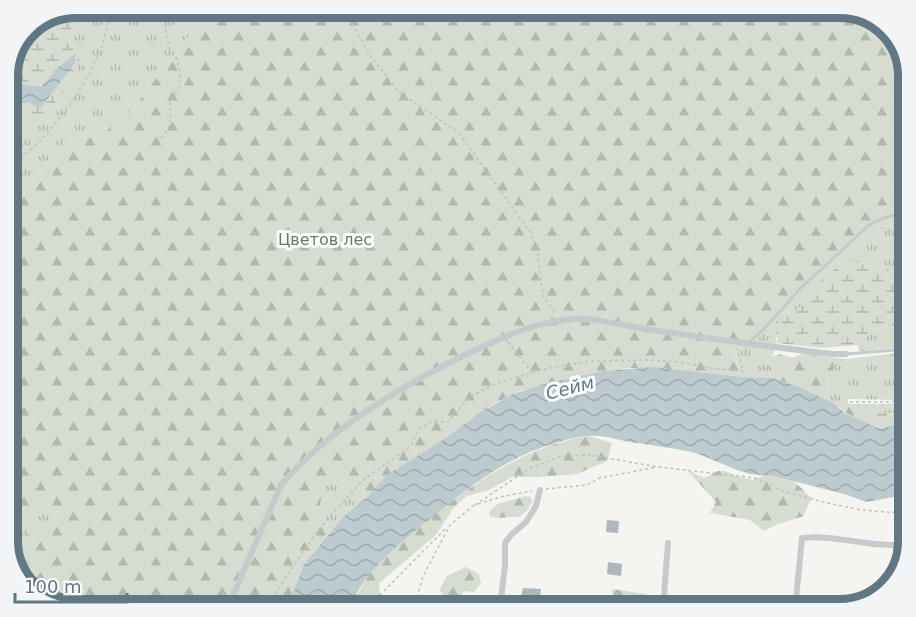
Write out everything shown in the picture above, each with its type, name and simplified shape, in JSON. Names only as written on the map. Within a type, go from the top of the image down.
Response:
[{"type":"street","points":[[231,599],[281,485],[295,468],[367,411],[442,366],[504,336],[533,326],[578,319],[735,342],[846,354]]},
{"type":"street","points":[[501,599],[505,543],[526,522],[536,507],[540,490]]},
{"type":"street","points":[[796,599],[802,538],[814,537],[898,545]]},
{"type":"street","points":[[664,599],[668,543]]},
{"type":"lane","points":[[747,343],[763,330],[801,288],[868,226],[886,216],[898,214]]},
{"type":"lane","points":[[846,354],[898,350]]},
{"type":"path","points":[[18,161],[41,141],[72,102],[90,74],[112,18]]},
{"type":"path","points":[[158,143],[170,125],[170,103],[180,85],[180,71],[177,59],[169,48],[164,18]]},
{"type":"path","points":[[349,18],[372,58],[400,93],[458,132],[531,233],[537,250],[543,296],[560,320]]},
{"type":"path","points":[[504,336],[532,373]]},
{"type":"path","points":[[271,599],[319,529],[362,481],[411,446],[418,430],[432,421],[448,422],[469,397],[500,382],[549,368],[591,361],[679,362],[743,371],[735,342]]},
{"type":"path","points":[[850,402],[898,401]]},
{"type":"path","points":[[376,599],[450,525],[475,505],[530,468],[559,457],[590,455],[755,478],[785,492],[816,500],[862,510],[898,513]]},
{"type":"path","points":[[475,505],[500,497],[587,485],[600,478],[658,466]]},
{"type":"path","points":[[417,599],[423,576],[450,525]]},
{"type":"green space","points":[[74,18],[68,39],[82,47],[77,70],[50,110],[34,119],[18,113],[18,72],[24,50],[38,32],[47,26],[54,22]]},
{"type":"green space","points":[[76,18],[202,18],[126,118],[94,138],[72,137],[57,149],[18,202],[18,74],[48,26],[54,22]]},
{"type":"green space","name":"Цветов лес","points":[[202,18],[847,18],[866,24],[884,38],[892,50],[898,69],[898,223],[875,232],[816,278],[771,321],[758,343],[737,340],[730,349],[743,377],[660,368],[603,371],[521,391],[499,401],[388,475],[369,495],[350,486],[337,472],[328,475],[320,503],[327,524],[325,538],[304,564],[288,599],[69,599],[50,593],[32,579],[22,563],[18,545],[18,541],[29,532],[56,520],[53,512],[37,506],[33,507],[23,524],[18,528],[18,202],[57,149],[72,137],[94,138],[126,118]]},
{"type":"green space","points":[[898,222],[898,277],[885,267],[867,266],[851,261],[813,289],[807,302],[774,331],[776,345],[769,365],[772,378],[743,377],[730,349],[737,340],[758,343],[758,337],[809,283],[880,228]]},
{"type":"green space","points":[[851,260],[867,266],[885,267],[898,277],[898,318],[893,323],[872,329],[867,334],[863,351],[859,351],[858,345],[822,348],[777,343],[778,339],[774,331],[777,324],[807,302],[812,289],[832,271]]},
{"type":"green space","points":[[898,318],[898,348],[863,351],[867,334],[872,329],[893,323]]},
{"type":"green space","points":[[803,353],[828,357],[833,361],[834,368],[826,376],[828,387],[824,399],[797,386],[772,378],[769,365],[772,357],[779,354],[793,358]]},
{"type":"green space","points":[[898,353],[898,400],[848,399],[848,404],[852,404],[849,407],[843,405],[840,408],[824,399],[828,387],[826,376],[833,361],[828,357],[846,359]]},
{"type":"green space","points":[[898,403],[898,413],[879,414],[865,404]]},
{"type":"green space","points":[[852,404],[865,404],[879,414],[898,413],[898,425],[886,427],[870,425],[840,408],[842,405],[849,407]]},
{"type":"green space","points":[[589,436],[612,443],[607,461],[577,474],[512,477],[489,490],[467,496],[454,507],[436,535],[379,583],[380,595],[394,599],[355,599],[369,575],[382,560],[401,542],[465,492],[503,467],[544,448]]},
{"type":"green space","points":[[686,469],[704,478],[718,471],[753,480],[765,475],[773,476],[795,482],[811,498],[804,516],[764,531],[750,520],[710,513],[716,502]]},
{"type":"green space","points":[[337,472],[350,486],[369,495],[342,518],[325,538],[327,524],[320,504],[327,475]]},
{"type":"green space","points":[[526,496],[533,501],[527,511],[519,517],[490,516],[489,512],[497,504]]},
{"type":"green space","points":[[37,506],[53,512],[56,520],[29,532],[18,541],[18,528],[23,524],[33,507]]},
{"type":"green space","points":[[466,567],[479,574],[481,583],[474,592],[463,591],[462,599],[446,599],[439,590],[447,576]]},
{"type":"green space","points":[[612,589],[646,594],[647,599],[613,599]]},
{"type":"water","points":[[76,53],[74,64],[40,109],[29,102],[18,103],[18,85],[41,87],[56,69]]},
{"type":"water","name":"Сейм","points":[[653,367],[772,378],[797,386],[833,403],[845,413],[875,427],[898,425],[898,496],[867,502],[773,476],[750,474],[691,452],[606,437],[580,437],[530,452],[492,472],[469,488],[386,557],[364,581],[354,599],[288,599],[304,564],[342,518],[369,495],[387,475],[444,439],[478,414],[511,395],[540,385],[603,371]]},
{"type":"building","points":[[607,520],[619,521],[618,533],[606,532]]},
{"type":"building","points":[[608,562],[622,564],[621,576],[607,574]]},
{"type":"building","points":[[523,588],[541,589],[538,599],[520,599]]}]
